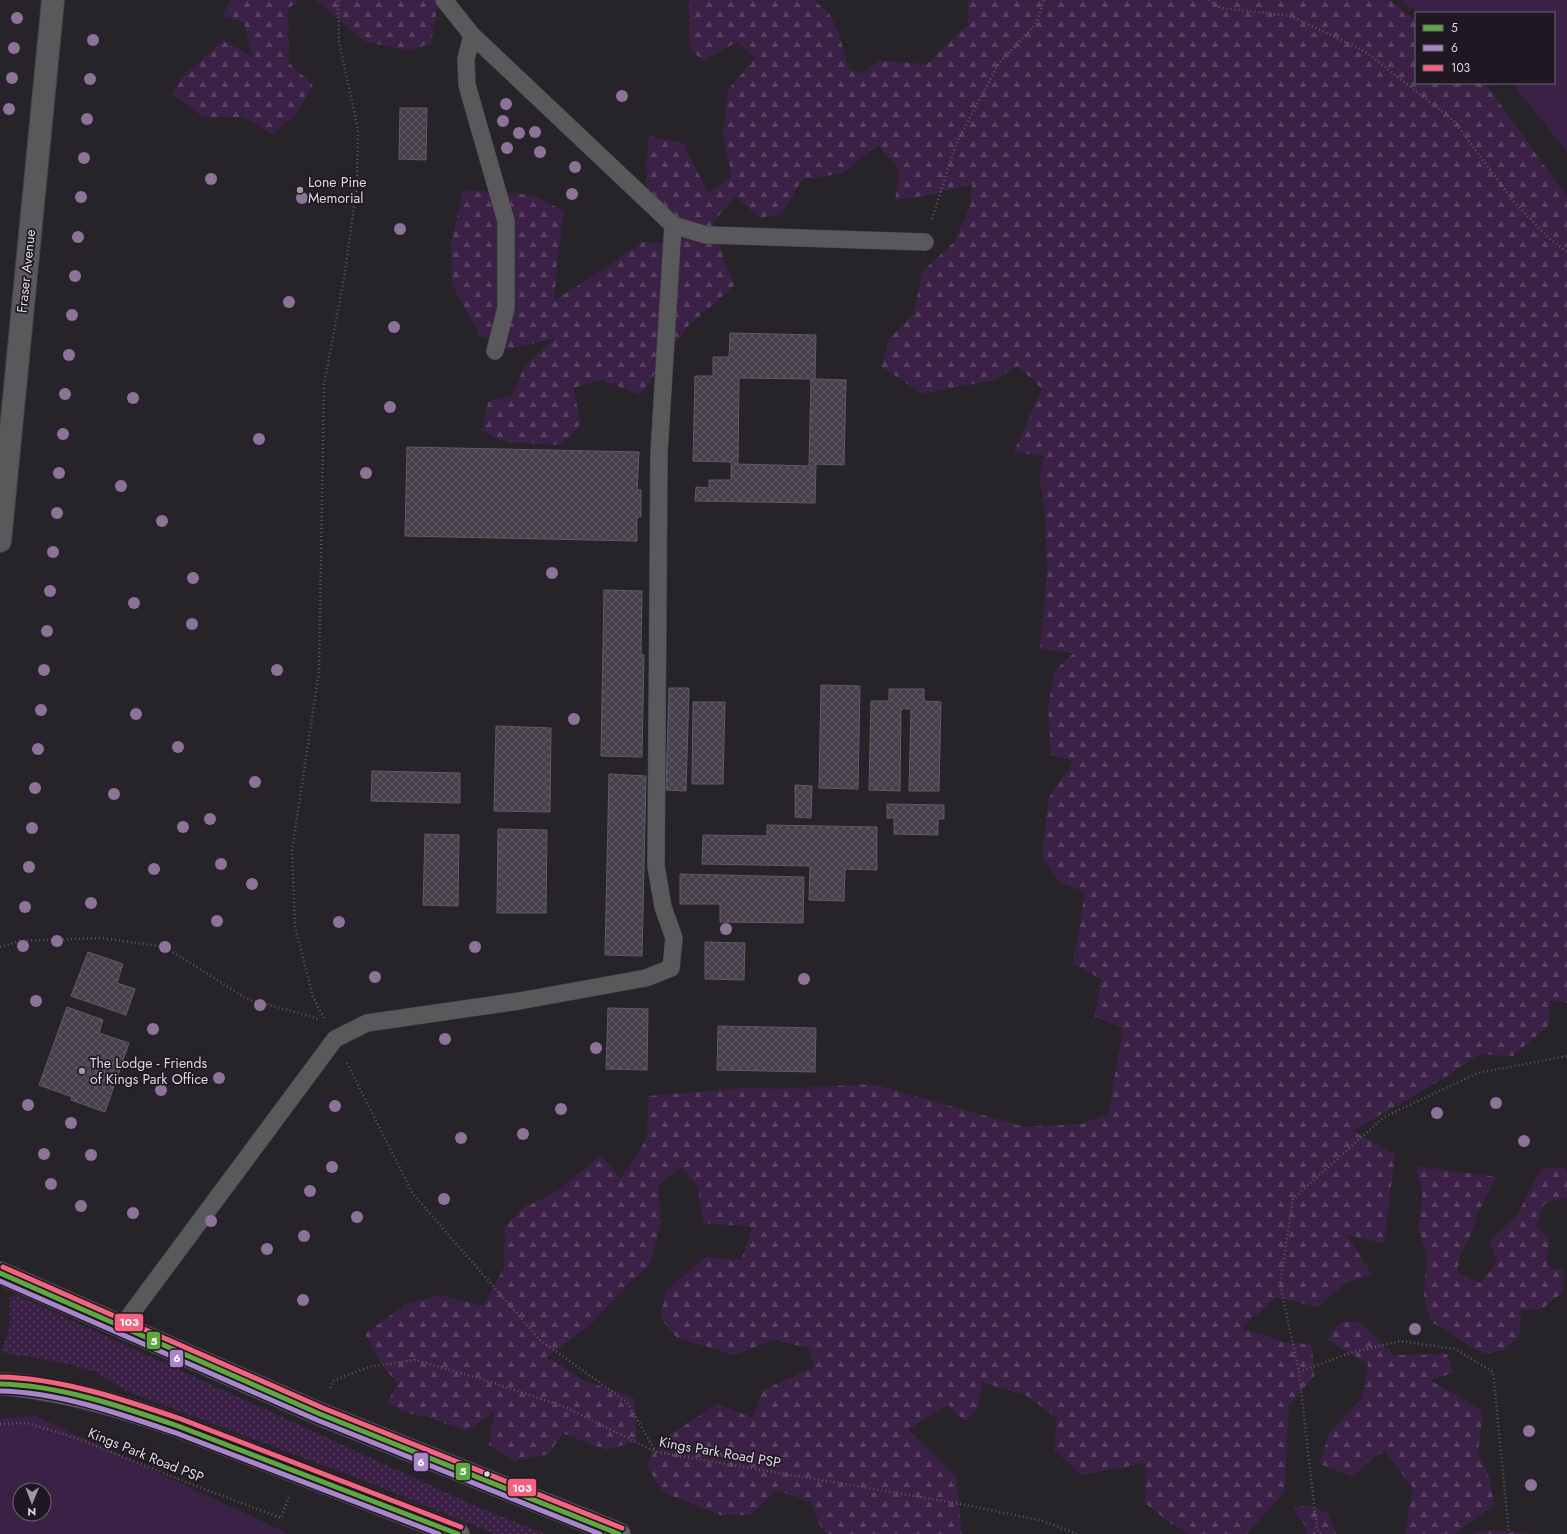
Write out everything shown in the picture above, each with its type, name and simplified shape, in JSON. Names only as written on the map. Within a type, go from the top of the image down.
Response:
[{"type":"main road","points":[[0,1273],[320,1414],[619,1534]]},
{"type":"main road","points":[[0,1384],[60,1391],[96,1399],[131,1410],[178,1426],[458,1534]]},
{"type":"street","name":"Fraser Avenue","points":[[0,541],[53,0]]},
{"type":"lane","points":[[444,0],[472,35],[673,225],[706,235],[925,242]]},
{"type":"lane","points":[[472,35],[466,59],[467,85],[506,221],[506,308],[495,351]]},
{"type":"lane","points":[[122,1326],[335,1039],[367,1023],[519,1000],[646,978],[671,968],[674,938],[663,907],[656,858],[659,453],[673,225]]},
{"type":"path","points":[[338,0],[340,41],[358,130],[357,185],[345,272],[324,385],[319,671],[292,850],[295,926],[312,997],[335,1039],[413,1194],[540,1340],[627,1402],[656,1452]]},
{"type":"path","points":[[925,242],[956,144],[999,63],[1036,24],[1044,0]]},
{"type":"path","points":[[1209,0],[1221,8],[1292,16],[1366,52],[1454,121],[1514,202],[1550,239],[1567,252]]},
{"type":"path","points":[[0,947],[20,941],[102,938],[165,947],[247,999],[310,1016],[327,1024]]},
{"type":"path","points":[[1321,1534],[1317,1530],[1298,1372],[1280,1284],[1293,1199],[1384,1117],[1478,1073],[1567,1056]]},
{"type":"path","points":[[1298,1372],[1350,1353],[1400,1341],[1455,1349],[1494,1372],[1509,1534]]},
{"type":"path","name":"Kings Park Road PSP","points":[[330,1388],[333,1380],[368,1367],[415,1360],[478,1378],[563,1406],[656,1452],[961,1504],[1043,1522],[1077,1534]]},
{"type":"path","name":"Kings Park Road PSP","points":[[0,1424],[27,1423],[79,1439],[281,1518],[291,1493]]},
{"type":"green space","points":[[231,0],[299,0],[288,9],[289,63],[313,85],[296,114],[273,134],[243,117],[203,117],[172,94],[182,78],[223,41],[252,56],[244,23],[222,16]]},
{"type":"green space","points":[[316,0],[440,0],[437,7],[431,43],[409,51],[364,41]]},
{"type":"green space","points":[[689,0],[814,0],[830,15],[839,34],[849,69],[861,74],[879,61],[927,64],[968,24],[968,0],[1390,0],[1415,20],[1415,84],[1486,84],[1567,197],[1567,1003],[1550,1000],[1549,1025],[1513,1056],[1480,1054],[1452,1073],[1353,1131],[1395,1154],[1384,1244],[1346,1234],[1372,1275],[1347,1282],[1318,1307],[1276,1297],[1242,1328],[1287,1343],[1312,1344],[1314,1377],[1289,1405],[1284,1492],[1247,1534],[1191,1534],[1170,1523],[1145,1503],[1146,1463],[1082,1475],[1054,1450],[1057,1418],[1027,1396],[982,1382],[978,1408],[965,1422],[949,1405],[908,1429],[956,1477],[962,1534],[827,1534],[820,1525],[811,1502],[777,1490],[750,1515],[720,1515],[662,1492],[646,1464],[666,1437],[718,1404],[753,1418],[763,1390],[814,1367],[809,1348],[773,1340],[735,1355],[677,1338],[660,1317],[666,1291],[705,1257],[741,1260],[753,1227],[703,1223],[698,1187],[681,1167],[658,1185],[661,1222],[649,1266],[628,1284],[592,1323],[547,1357],[585,1381],[634,1398],[637,1441],[607,1450],[562,1433],[549,1454],[514,1461],[489,1445],[494,1411],[467,1431],[427,1417],[403,1412],[387,1402],[398,1384],[382,1365],[365,1334],[408,1303],[443,1295],[483,1306],[504,1268],[505,1227],[523,1208],[558,1191],[601,1155],[621,1179],[647,1138],[648,1096],[743,1088],[779,1089],[872,1084],[1025,1127],[1082,1124],[1108,1114],[1123,1028],[1095,1017],[1101,979],[1073,964],[1085,892],[1060,882],[1042,858],[1048,799],[1074,761],[1051,755],[1048,707],[1054,671],[1074,653],[1040,649],[1047,571],[1045,518],[1040,477],[1044,456],[1014,452],[1042,389],[1018,366],[994,380],[923,394],[881,366],[890,338],[914,313],[922,272],[954,242],[970,206],[972,184],[930,195],[895,200],[900,170],[878,145],[842,173],[802,180],[781,214],[759,218],[736,196],[713,222],[725,264],[735,285],[687,327],[640,395],[601,380],[573,388],[581,423],[561,445],[505,442],[482,431],[488,402],[513,394],[525,365],[557,337],[508,350],[480,335],[452,284],[451,245],[463,190],[532,195],[564,211],[556,270],[555,300],[600,272],[642,242],[672,243],[672,220],[647,206],[646,165],[649,136],[683,143],[708,193],[732,176],[723,136],[728,90],[755,58],[737,42],[703,61],[690,49]]},
{"type":"green space","points":[[1400,0],[1567,0],[1567,152],[1513,84],[1555,84],[1555,12],[1417,12]]},
{"type":"green space","points":[[1416,1166],[1496,1177],[1477,1215],[1470,1237],[1459,1257],[1457,1273],[1480,1283],[1497,1262],[1490,1241],[1517,1215],[1541,1169],[1565,1167],[1567,1174],[1567,1197],[1544,1204],[1536,1226],[1549,1239],[1547,1266],[1564,1271],[1563,1292],[1542,1309],[1521,1310],[1519,1337],[1504,1350],[1483,1354],[1430,1321],[1424,1295],[1427,1257],[1418,1227],[1423,1198]]},
{"type":"green space","points":[[16,1295],[473,1505],[544,1534],[495,1534],[360,1479],[131,1393],[95,1372],[72,1365],[1,1352],[7,1336],[10,1321],[10,1298]]},
{"type":"green space","points":[[1341,1322],[1360,1322],[1394,1355],[1447,1354],[1453,1373],[1430,1380],[1483,1411],[1478,1453],[1489,1477],[1495,1505],[1455,1534],[1405,1534],[1413,1488],[1384,1450],[1352,1476],[1320,1464],[1329,1433],[1362,1398],[1368,1364],[1327,1339]]},
{"type":"green space","points":[[34,1415],[289,1534],[0,1534],[0,1419]]},
{"type":"green space","points":[[1311,1506],[1328,1514],[1336,1534],[1305,1534],[1308,1530],[1292,1507]]},
{"type":"green space","points":[[1491,1530],[1533,1534],[1471,1534]]},
{"type":"building","points":[[400,108],[427,108],[426,160],[399,159]]},
{"type":"building","points":[[730,333],[816,335],[815,379],[846,380],[844,465],[816,464],[815,503],[695,501],[696,487],[709,488],[709,480],[731,480],[731,462],[693,461],[695,376],[713,376],[713,357],[729,357]],"holes":[[[739,378],[811,379],[809,466],[738,464]]]},
{"type":"building","points":[[407,447],[639,452],[637,490],[641,490],[641,517],[637,517],[637,541],[405,536]]},
{"type":"building","points":[[604,590],[642,591],[641,654],[644,655],[642,757],[601,756]]},
{"type":"building","points":[[821,685],[860,686],[858,789],[819,788]]},
{"type":"building","points":[[669,688],[689,688],[686,791],[666,790]]},
{"type":"building","points":[[889,689],[924,689],[924,701],[941,702],[939,791],[909,791],[911,709],[901,709],[900,791],[869,790],[871,701],[889,701]]},
{"type":"building","points":[[693,702],[725,702],[723,784],[692,784]]},
{"type":"building","points":[[496,726],[551,728],[550,812],[494,811]]},
{"type":"building","points":[[372,771],[460,773],[460,803],[371,801]]},
{"type":"building","points":[[609,774],[646,776],[642,956],[605,955]]},
{"type":"building","points":[[795,785],[812,786],[811,818],[795,817]]},
{"type":"building","points":[[887,804],[944,805],[944,819],[938,819],[938,835],[894,834],[894,818],[887,818]]},
{"type":"building","points":[[767,825],[877,827],[877,870],[845,869],[844,901],[809,900],[810,866],[702,864],[703,835],[767,836]]},
{"type":"building","points":[[498,829],[547,830],[546,913],[497,913]]},
{"type":"building","points":[[425,834],[459,835],[458,906],[423,905]]},
{"type":"building","points":[[680,874],[804,877],[803,923],[720,922],[720,904],[680,904]]},
{"type":"building","points":[[705,942],[745,943],[744,980],[705,979]]},
{"type":"building","points":[[88,952],[123,964],[117,983],[135,989],[126,1015],[71,996]]},
{"type":"building","name":"The Lodge - Friends of Kings Park Office","points":[[67,1007],[103,1020],[99,1033],[129,1043],[105,1112],[71,1100],[72,1097],[39,1085]]},
{"type":"building","points":[[608,1008],[648,1009],[647,1070],[606,1069]]},
{"type":"building","points":[[718,1026],[816,1028],[815,1072],[717,1070]]},
{"type":"transit line","name":"103","points":[[3,1267],[323,1408],[622,1528]]},
{"type":"transit line","name":"5","points":[[0,1273],[320,1414],[619,1534]]},
{"type":"transit line","name":"6","points":[[0,1281],[317,1420],[600,1534]]},
{"type":"transit line","name":"103","points":[[0,1377],[46,1381],[92,1391],[138,1405],[181,1419],[461,1527]]},
{"type":"transit line","name":"5","points":[[0,1384],[45,1388],[90,1398],[178,1426],[458,1534]]},
{"type":"transit line","name":"6","points":[[0,1391],[44,1395],[89,1405],[176,1433],[439,1534]]},
{"type":"place","name":"Lone Pine Memorial","points":[[300,190]]},
{"type":"place","name":"The Lodge - Friends of Kings Park Office","points":[[82,1071]]}]
